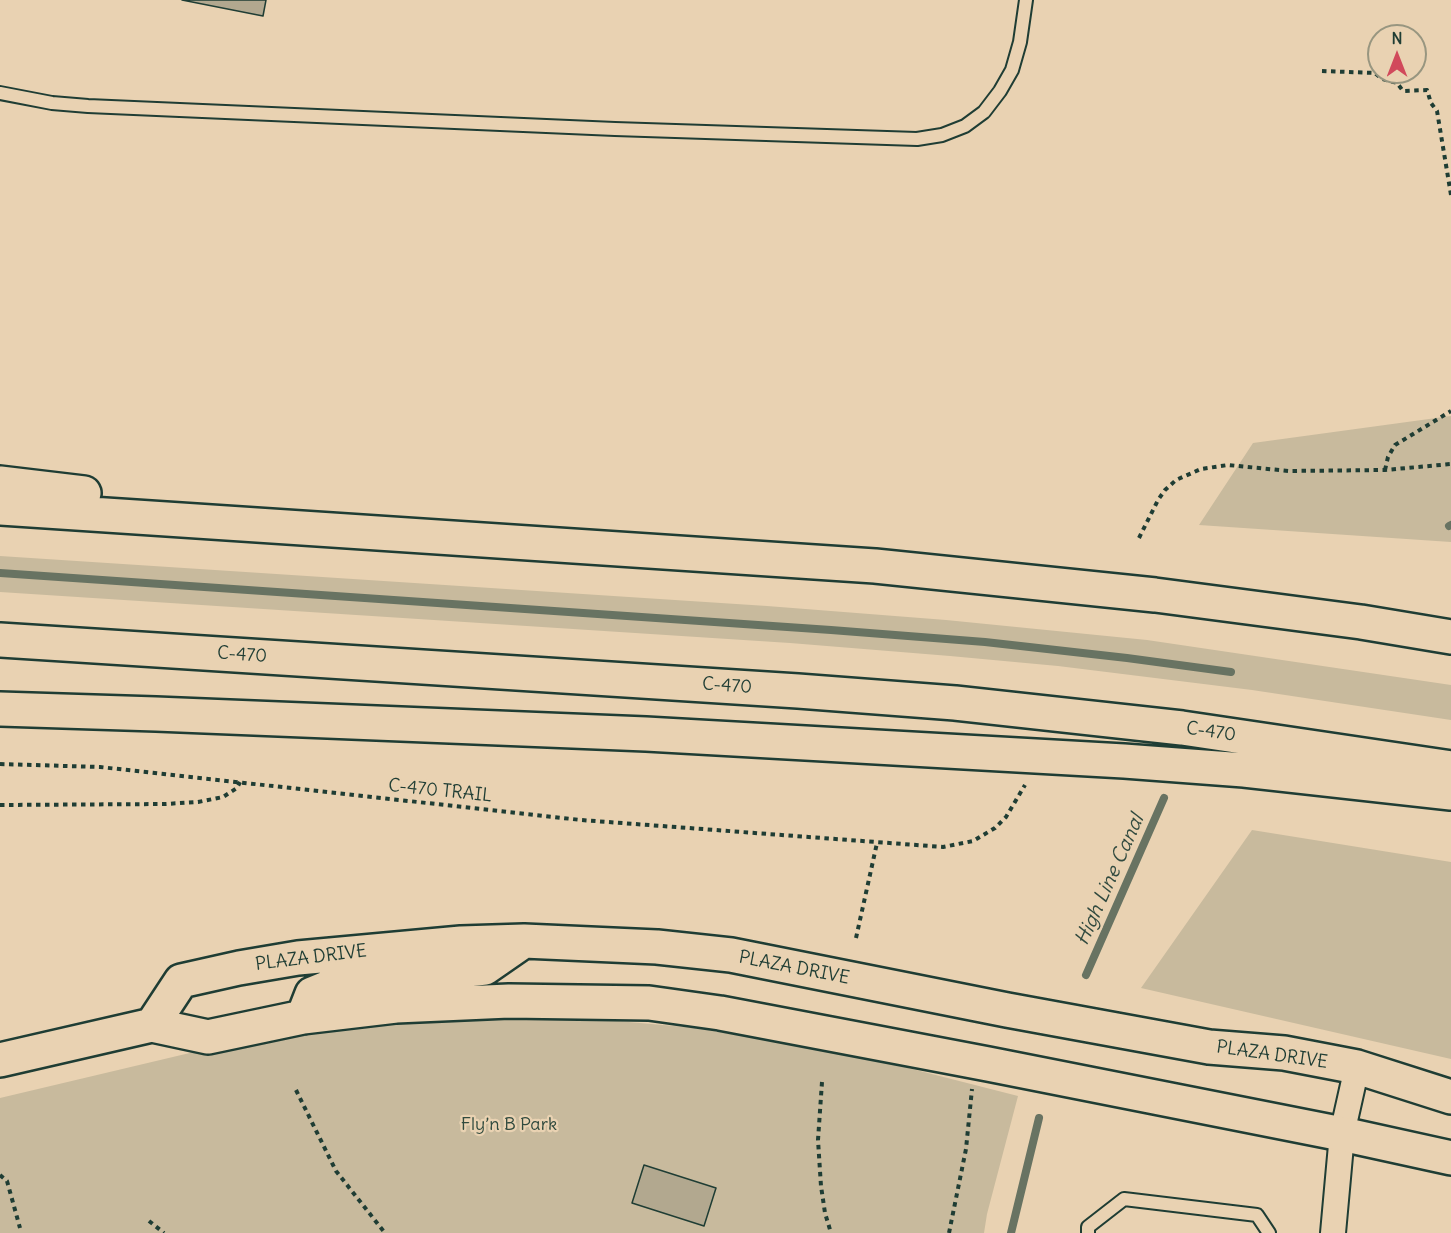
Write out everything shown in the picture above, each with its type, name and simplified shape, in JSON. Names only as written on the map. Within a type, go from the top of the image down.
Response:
[{"type":"main road","points":[[0,483],[194,506],[307,516],[333,531]]},
{"type":"main road","points":[[0,508],[875,566],[1220,603],[1451,637]]},
{"type":"main road","name":"C-470","points":[[0,640],[788,690],[977,705],[1182,728],[1451,768]]},
{"type":"main road","points":[[0,709],[646,734],[1124,761],[1254,771],[1451,793]]},
{"type":"main road","points":[[303,1017],[312,994],[334,985],[485,968],[524,941]]},
{"type":"main road","name":"PLAZA DRIVE","points":[[152,1026],[182,981],[298,958],[403,946],[524,941],[657,947],[731,955],[1007,1010],[1209,1047],[1284,1053],[1357,1067],[1451,1097]]},
{"type":"main road","points":[[0,1060],[152,1026],[208,1037],[303,1017],[396,1006],[509,1001],[649,1003],[720,1012],[1342,1134],[1451,1158]]},
{"type":"street","points":[[1333,1232],[1342,1134],[1357,1067]]},
{"type":"lane","points":[[0,93],[52,104],[88,106],[615,129],[917,139],[942,135],[965,126],[984,112],[1012,70],[1020,42],[1026,0]]},
{"type":"lane","points":[[1088,1233],[1088,1227],[1125,1199],[1257,1215],[1269,1233]]},
{"type":"path","points":[[1322,71],[1375,73],[1382,79],[1397,83],[1403,91],[1427,90],[1431,104],[1437,111],[1451,195]]},
{"type":"path","points":[[1385,470],[1388,457],[1395,445],[1451,411]]},
{"type":"path","points":[[1139,537],[1165,490],[1176,480],[1201,469],[1228,465],[1289,471],[1385,470],[1451,464]]},
{"type":"path","name":"C-470 TRAIL","points":[[0,764],[100,767],[581,820],[943,847],[973,841],[995,828],[1006,817],[1027,781]]},
{"type":"path","points":[[0,805],[198,802],[223,797],[237,788],[240,782]]},
{"type":"path","points":[[856,938],[877,843]]},
{"type":"path","points":[[822,1082],[818,1140],[821,1186],[831,1233]]},
{"type":"path","points":[[949,1233],[966,1149],[972,1088]]},
{"type":"path","points":[[296,1090],[336,1171],[385,1233]]},
{"type":"path","points":[[0,1175],[8,1181],[20,1228]]},
{"type":"path","points":[[149,1221],[164,1233]]},
{"type":"green space","points":[[1451,416],[1451,542],[1199,525],[1253,443]]},
{"type":"green space","points":[[0,556],[767,606],[946,620],[1147,640],[1451,685],[1451,720],[1252,690],[1058,666],[950,656],[790,643],[0,592]]},
{"type":"green space","points":[[1252,830],[1451,862],[1451,1059],[1141,988]]},
{"type":"green space","name":"Fly’n B Park","points":[[467,1017],[583,1018],[697,1028],[869,1058],[1018,1096],[984,1233],[0,1233],[0,1098],[215,1047],[340,1027]]},
{"type":"building","points":[[182,0],[266,0],[263,16]]},
{"type":"building","points":[[644,1165],[716,1188],[704,1226],[632,1203]]},
{"type":"waterway","points":[[0,573],[985,642],[1231,672]]},
{"type":"waterway","name":"High Line Canal","points":[[1086,975],[1164,798]]},
{"type":"waterway","name":"High Line Canal","points":[[1011,1233],[1039,1118]]}]
